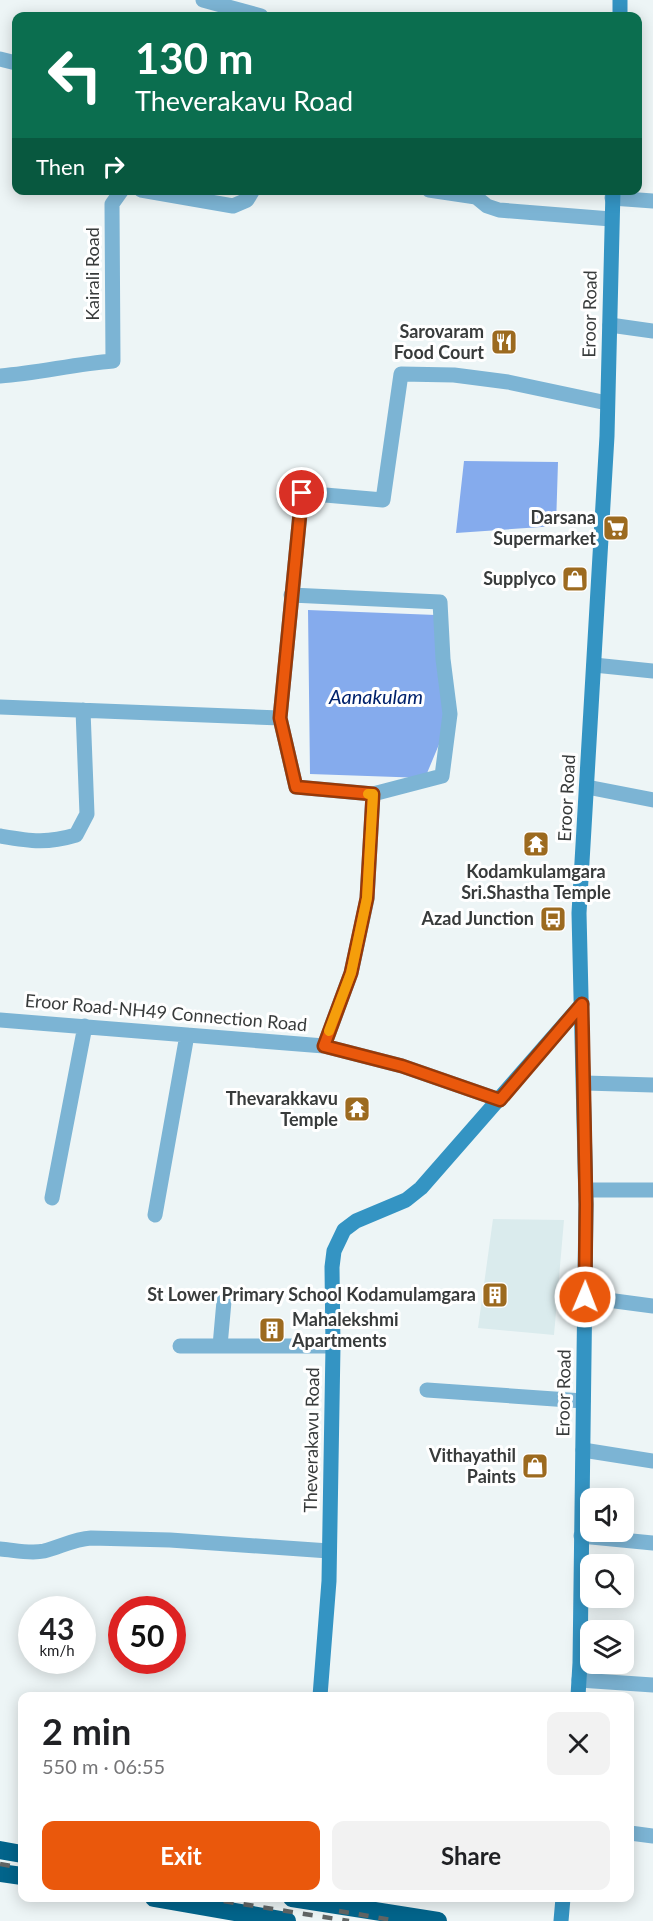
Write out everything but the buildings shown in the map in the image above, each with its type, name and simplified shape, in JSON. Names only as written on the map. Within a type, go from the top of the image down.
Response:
[{"type":"highway","points":[[0,1850],[18,1853]]},
{"type":"highway","points":[[0,1873],[18,1875]]},
{"type":"highway","points":[[325,1902],[438,1921]]},
{"type":"highway","points":[[218,1903],[287,1921]]},
{"type":"main road","name":"Eroor Road","points":[[582,1488],[586,1190],[579,914],[608,403],[613,195]]},
{"type":"main road","name":"Theverakavu Road","points":[[320,1692],[329,1551],[334,1251],[344,1230],[356,1221],[406,1200],[422,1188],[582,1004]]},
{"type":"main road","name":"Eroor Road","points":[[578,1692],[581,1542]]},
{"type":"main road","points":[[561,1921],[563,1902]]},
{"type":"street","points":[[203,0],[246,12]]},
{"type":"street","name":"Kairali Road","points":[[0,376],[34,374],[81,364],[113,361],[112,204],[118,195]]},
{"type":"street","points":[[170,195],[233,206],[247,200],[250,195]]},
{"type":"street","points":[[463,195],[476,197],[494,209],[611,219]]},
{"type":"street","points":[[619,195],[653,201]]},
{"type":"street","points":[[610,325],[653,331]]},
{"type":"street","points":[[291,595],[440,602],[443,659],[450,714],[442,776],[373,794],[296,787],[280,718],[291,595],[302,493],[383,500],[401,374],[453,375],[508,382],[608,403]]},
{"type":"street","points":[[594,665],[653,671]]},
{"type":"street","points":[[0,707],[280,718]]},
{"type":"street","points":[[0,836],[31,841],[54,841],[76,835],[87,814],[83,710]]},
{"type":"street","points":[[587,787],[653,800]]},
{"type":"street","points":[[324,1046],[351,973],[367,898],[373,794]]},
{"type":"street","name":"Eroor Road-NH49 Connection Road","points":[[0,1020],[324,1046],[402,1066],[500,1100]]},
{"type":"street","points":[[52,1198],[84,1026]]},
{"type":"street","points":[[154,1215],[187,1035]]},
{"type":"street","points":[[585,1083],[653,1085]]},
{"type":"street","points":[[586,1190],[653,1190]]},
{"type":"street","points":[[585,1297],[653,1306]]},
{"type":"street","points":[[220,1346],[224,1301]]},
{"type":"street","points":[[180,1347],[333,1346]]},
{"type":"street","points":[[427,1390],[583,1401]]},
{"type":"street","points":[[582,1450],[653,1461]]},
{"type":"street","points":[[0,1549],[38,1552],[80,1538],[91,1538],[170,1540],[329,1551]]},
{"type":"street","points":[[634,1541],[653,1543]]},
{"type":"street","points":[[579,1680],[653,1685]]},
{"type":"street","points":[[634,1834],[653,1836]]},
{"type":"shaded area","points":[[493,1219],[564,1220],[554,1335],[478,1328]]},
{"type":"water","points":[[464,461],[558,462],[556,526],[456,533]]},
{"type":"water","name":"Aanakulam","points":[[308,610],[436,615],[445,730],[425,778],[310,774]]},
{"type":"railway","points":[[0,1864],[18,1867]]},
{"type":"railway","points":[[229,1902],[349,1921]]},
{"type":"railway","points":[[339,1911],[398,1921]]},
{"type":"slow traffic","points":[[329,1031],[351,973],[367,898],[373,794],[368,794]]},
{"type":"place","name":"Sarovaram Food Court","points":[[504,342]]},
{"type":"place","name":"Darsana Supermarket","points":[[616,528]]},
{"type":"place","name":"Supplyco","points":[[575,579]]},
{"type":"place","name":"Kodamkulamgara Sri.Shastha Temple","points":[[536,844]]},
{"type":"place","name":"Azad Junction","points":[[553,919]]},
{"type":"place","name":"Thevarakkavu Temple","points":[[357,1109]]},
{"type":"place","name":"St Lower Primary School Kodamulamgara","points":[[495,1295]]},
{"type":"place","name":"Mahalekshmi Apartments","points":[[272,1330]]},
{"type":"place","name":"Vithayathil Paints","points":[[535,1466]]},
{"type":"route","points":[[302,493],[280,718],[296,787],[373,794],[367,898],[351,973],[324,1046],[402,1066],[500,1100],[582,1004],[585,1083],[585,1297]]}]
